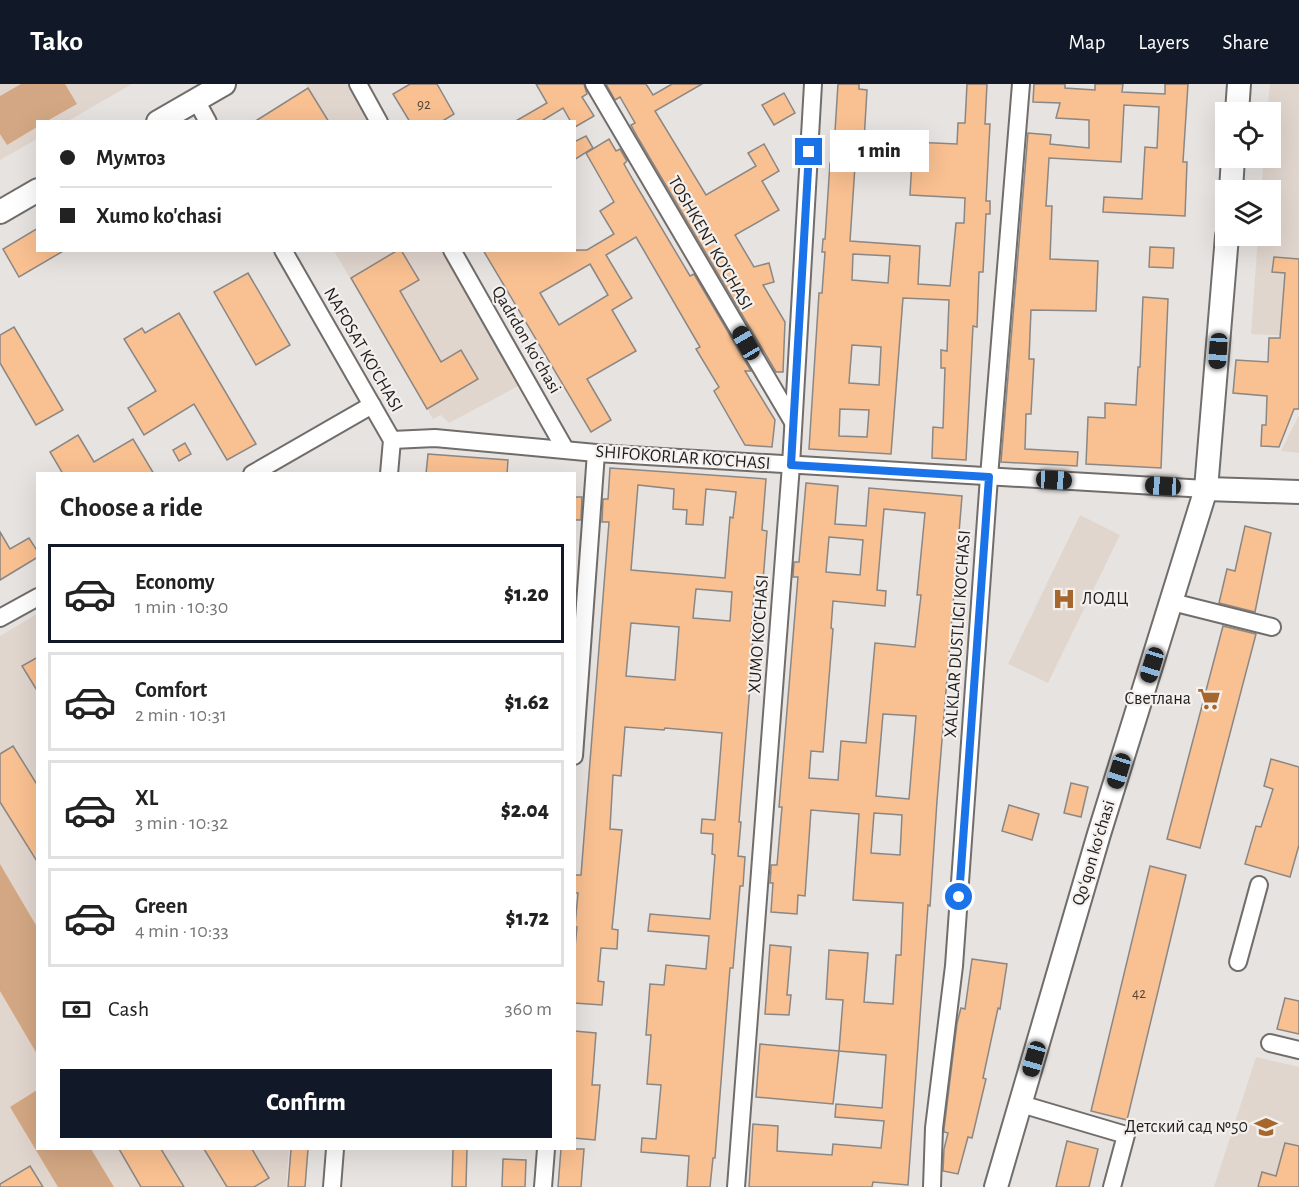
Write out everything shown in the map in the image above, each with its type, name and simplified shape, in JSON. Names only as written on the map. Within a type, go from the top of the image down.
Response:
[{"type":"street","points":[[161,120],[224,84]]},
{"type":"street","points":[[358,84],[378,120]]},
{"type":"street","name":"TOSHKENT KO'CHASI","points":[[594,84],[793,422]]},
{"type":"street","name":"XUMO KO'CHASI","points":[[736,1187],[791,465],[813,84]]},
{"type":"street","name":"XALKLAR DUSTLIGI KO'CHASI","points":[[932,1187],[934,1128],[954,966],[989,477],[1021,84]]},
{"type":"street","points":[[1238,102],[1239,84]]},
{"type":"street","points":[[196,100],[207,120]]},
{"type":"street","points":[[0,212],[36,191]]},
{"type":"street","name":"Qoʻqon koʻchasi","points":[[996,1187],[1099,834],[1206,489],[1226,246]]},
{"type":"street","name":"NAFOSAT KO'CHASI","points":[[284,252],[392,440],[389,472]]},
{"type":"street","name":"Qadrdon koʻchasi","points":[[453,252],[565,449]]},
{"type":"street","points":[[255,472],[372,405]]},
{"type":"street","name":"SHIFOKORLAR KO'CHASI","points":[[392,440],[435,438],[596,453],[989,477],[1299,492]]},
{"type":"street","points":[[576,728],[596,453]]},
{"type":"street","points":[[0,618],[36,598]]},
{"type":"street","points":[[1172,602],[1272,627]]},
{"type":"street","points":[[1238,962],[1258,885]]},
{"type":"street","points":[[1270,1043],[1299,1050]]},
{"type":"street","points":[[1021,1104],[1126,1135],[1112,1187]]},
{"type":"street","points":[[332,1187],[335,1150]]},
{"type":"street","points":[[543,1187],[546,1150]]},
{"type":"shaded area","points":[[0,84],[132,84],[70,120],[36,120],[36,140],[0,160]]},
{"type":"shaded area","points":[[21,84],[65,84],[77,104],[49,120],[36,120],[36,128],[7,145],[0,134],[0,96]]},
{"type":"shaded area","points":[[305,84],[351,84],[371,120],[258,120],[308,89]]},
{"type":"shaded area","points":[[1270,84],[1299,84],[1299,336],[1251,334],[1257,246],[1281,246],[1281,180],[1262,180],[1263,168],[1281,168],[1281,102],[1268,102]]},
{"type":"shaded area","points":[[335,252],[447,252],[522,384],[449,423],[441,415],[433,419]]},
{"type":"shaded area","points":[[1298,417],[1299,453],[1281,451]]},
{"type":"shaded area","name":"ЛОДЦ","points":[[1080,515],[1120,535],[1048,683],[1008,664]]},
{"type":"shaded area","points":[[36,615],[36,1150],[289,1150],[286,1187],[0,1187],[0,636]]},
{"type":"shaded area","points":[[0,864],[36,925],[36,1052],[0,991]]},
{"type":"shaded area","name":"Детский сад №50","points":[[1256,1057],[1299,1067],[1299,1187],[1214,1187]]},
{"type":"shaded area","points":[[36,1091],[36,1150],[92,1150],[114,1187],[58,1187],[10,1107]]},
{"type":"building","points":[[410,84],[437,84],[454,114],[444,120],[409,120],[393,94]]},
{"type":"building","points":[[536,84],[584,84],[587,94],[582,97],[594,116],[576,126],[576,120],[570,120],[563,108],[543,120],[517,120],[547,103]]},
{"type":"building","points":[[606,84],[646,84],[653,95],[672,84],[702,84],[655,111],[706,195],[756,166],[748,153],[764,144],[779,171],[762,181],[779,210],[735,235],[754,267],[769,263],[774,282],[763,285],[785,322],[783,372],[776,372],[638,138],[631,125],[635,123],[620,97],[615,100]]},
{"type":"building","points":[[838,84],[859,84],[859,89],[867,90],[864,141],[860,140],[859,151],[856,151],[850,241],[920,246],[918,284],[950,286],[956,223],[964,223],[965,198],[910,195],[913,142],[957,144],[958,123],[965,123],[967,84],[987,84],[985,124],[990,124],[986,201],[990,201],[990,214],[986,214],[983,272],[979,272],[977,327],[973,326],[966,460],[932,458],[933,427],[943,428],[945,368],[941,368],[941,350],[947,351],[949,300],[903,298],[891,454],[809,449],[819,293],[822,293],[825,252],[822,252],[823,239],[825,239],[830,163],[833,163]],"holes":[[[853,254],[890,256],[888,283],[852,280]],[[852,345],[881,347],[879,385],[849,383]],[[840,409],[869,410],[867,437],[839,436]]]},
{"type":"building","points":[[1034,84],[1065,84],[1065,88],[1095,90],[1095,84],[1123,84],[1122,92],[1165,94],[1165,84],[1188,84],[1183,162],[1187,162],[1185,216],[1103,212],[1104,197],[1142,199],[1145,147],[1157,148],[1159,107],[1124,105],[1121,162],[1049,158],[1046,206],[1052,206],[1050,259],[1098,261],[1096,311],[1031,310],[1029,359],[1034,359],[1031,414],[1026,414],[1025,449],[1078,452],[1077,466],[1001,462],[1028,133],[1051,135],[1050,144],[1089,148],[1089,120],[1056,118],[1060,103],[1033,102]]},
{"type":"building","points":[[308,88],[328,120],[257,120]]},
{"type":"building","points":[[784,93],[795,113],[774,125],[762,105]]},
{"type":"building","points":[[586,136],[593,148],[576,159],[576,141]]},
{"type":"building","points":[[609,139],[616,151],[620,149],[627,161],[624,164],[633,180],[690,276],[694,274],[751,371],[745,371],[775,420],[772,447],[745,445],[714,391],[719,387],[696,349],[700,347],[636,237],[606,255],[632,298],[612,310],[636,351],[587,379],[611,420],[591,432],[484,252],[587,250],[614,234],[600,211],[614,202],[586,153]],"holes":[[[590,264],[608,295],[559,325],[540,293]]]},
{"type":"building","points":[[36,229],[36,252],[62,252],[19,277],[3,249]]},
{"type":"building","points":[[1150,247],[1174,248],[1173,268],[1149,267]]},
{"type":"building","points":[[395,252],[402,252],[419,280],[400,291],[441,362],[461,350],[478,379],[427,409],[351,278]]},
{"type":"building","points":[[1274,257],[1299,259],[1299,409],[1294,409],[1279,447],[1261,446],[1262,425],[1266,425],[1267,396],[1233,393],[1236,360],[1268,362],[1269,338],[1280,338],[1285,273],[1272,272]]},
{"type":"building","points":[[248,273],[290,345],[256,365],[214,292]]},
{"type":"building","points":[[1143,297],[1168,299],[1161,468],[1086,464],[1088,417],[1105,418],[1105,403],[1136,405]]},
{"type":"building","points":[[179,313],[256,444],[227,460],[194,404],[144,435],[128,408],[156,391],[124,339],[142,328],[145,333]]},
{"type":"building","points":[[14,327],[63,410],[36,425],[0,363],[0,335]]},
{"type":"building","points":[[78,435],[94,462],[133,439],[153,472],[62,472],[50,452]]},
{"type":"building","points":[[185,443],[191,454],[179,461],[173,450]]},
{"type":"building","points":[[428,454],[508,460],[507,472],[426,472]]},
{"type":"building","points":[[610,468],[766,479],[762,530],[767,531],[763,581],[755,581],[750,686],[739,822],[741,822],[738,856],[745,857],[743,886],[740,886],[733,968],[730,968],[715,1158],[713,1158],[710,1187],[687,1187],[689,1156],[641,1152],[642,1138],[656,1139],[661,1085],[647,1084],[651,1035],[646,1035],[650,984],[664,985],[666,965],[706,969],[709,936],[648,931],[650,914],[710,919],[715,855],[712,854],[713,834],[701,833],[702,819],[715,820],[722,733],[625,727],[621,776],[613,775],[610,829],[622,830],[612,929],[618,930],[617,949],[601,948],[598,981],[604,982],[602,1005],[576,1003],[578,893],[576,893],[576,875],[581,875],[609,522],[602,522],[603,499],[608,499]],"holes":[[[638,485],[674,489],[673,509],[687,510],[686,524],[703,525],[706,489],[736,492],[733,518],[730,517],[725,578],[631,570]],[[696,589],[732,592],[730,621],[693,618]],[[631,623],[679,627],[675,680],[626,676]]]},
{"type":"building","points":[[806,483],[838,486],[835,524],[866,526],[869,488],[962,496],[930,906],[928,905],[908,1185],[873,1182],[872,1187],[749,1187],[753,1124],[778,1126],[777,1151],[832,1155],[833,1144],[881,1148],[884,1121],[835,1117],[836,1104],[882,1108],[886,1055],[839,1051],[843,1000],[826,999],[829,950],[868,953],[864,1002],[893,1004],[896,955],[901,955],[903,903],[853,900],[859,814],[811,810],[805,896],[798,895],[797,914],[771,912],[773,883],[770,883],[771,865],[777,865],[782,807],[779,807],[798,577],[793,577],[794,562],[799,562]],"holes":[[[884,509],[925,513],[917,595],[921,595],[915,647],[875,643],[866,743],[841,741],[838,780],[809,778],[811,751],[823,752],[833,629],[831,628],[833,601],[885,606],[886,591],[877,590]],[[829,537],[863,540],[860,575],[826,572]],[[883,714],[916,716],[909,799],[876,796]],[[874,813],[902,815],[900,855],[871,853]]]},
{"type":"building","points":[[576,497],[582,497],[581,520],[576,520]]},
{"type":"building","points":[[1245,526],[1271,533],[1255,612],[1219,603],[1227,569],[1235,571]]},
{"type":"building","points":[[0,532],[10,549],[29,538],[36,549],[36,558],[0,580]]},
{"type":"building","points":[[1223,626],[1256,634],[1200,848],[1167,839]]},
{"type":"building","points":[[36,658],[36,689],[22,666]]},
{"type":"building","points":[[13,746],[36,783],[36,860],[0,802],[0,754]]},
{"type":"building","points":[[1271,759],[1299,767],[1299,845],[1290,877],[1245,864],[1256,826],[1261,827],[1273,789],[1264,786]]},
{"type":"building","points":[[1071,783],[1088,787],[1081,817],[1064,813]]},
{"type":"building","points":[[1009,805],[1039,814],[1032,840],[1002,831]]},
{"type":"building","points":[[1150,866],[1186,875],[1127,1120],[1091,1111]]},
{"type":"building","points":[[770,945],[791,947],[787,995],[791,995],[789,1015],[765,1014]]},
{"type":"building","points":[[972,959],[1007,964],[1000,1009],[998,1008],[983,1078],[986,1079],[972,1138],[968,1137],[958,1174],[943,1171],[944,1149],[948,1133],[944,1132],[944,1129],[957,1023],[961,1008],[965,1009]]},
{"type":"building","points":[[1285,998],[1299,1001],[1299,1034],[1277,1029]]},
{"type":"building","points":[[576,1031],[596,1033],[592,1085],[600,1085],[595,1140],[576,1138]]},
{"type":"building","points":[[760,1044],[839,1051],[833,1104],[756,1097]]},
{"type":"building","points":[[1067,1141],[1098,1149],[1089,1187],[1056,1187]]},
{"type":"building","points":[[1285,1143],[1299,1146],[1299,1187],[1258,1187],[1262,1172],[1276,1176]]},
{"type":"building","points":[[584,1149],[581,1187],[558,1187],[561,1150]]},
{"type":"building","points":[[120,1150],[162,1150],[184,1187],[141,1187]]},
{"type":"building","points":[[205,1150],[253,1150],[269,1178],[254,1187],[227,1187]]},
{"type":"building","points":[[291,1150],[308,1150],[305,1187],[288,1187]]},
{"type":"building","points":[[453,1150],[467,1150],[466,1187],[452,1187]]},
{"type":"building","points":[[503,1159],[526,1160],[525,1187],[502,1187]]},
{"type":"building","points":[[30,1166],[43,1187],[0,1187],[0,1184]]},
{"type":"place","name":"ЛОДЦ","points":[[1064,599]]},
{"type":"place","name":"Светлана","points":[[1209,699]]},
{"type":"place","name":"Детский сад №50","points":[[1266,1127]]},
{"type":"route","points":[[809,152],[791,465],[989,477],[959,897]]}]
